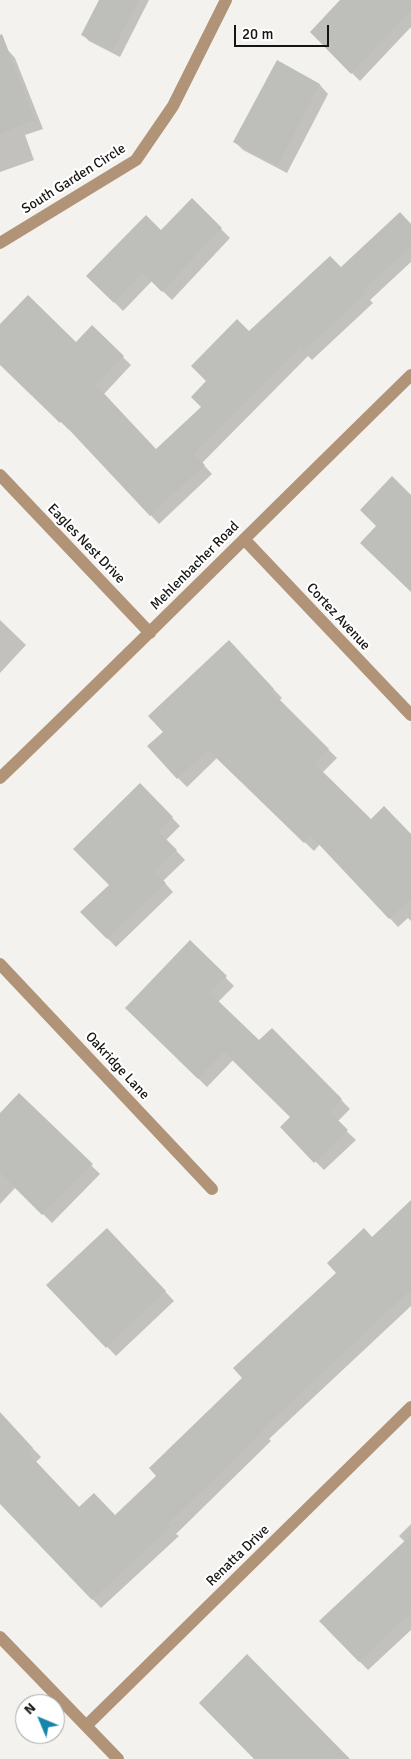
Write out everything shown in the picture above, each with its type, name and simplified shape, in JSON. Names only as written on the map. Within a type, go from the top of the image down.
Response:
[{"type":"street","name":"South Garden Circle","points":[[0,243],[136,160],[173,106],[226,0]]},
{"type":"street","name":"Mehlenbacher Road","points":[[0,778],[411,375]]},
{"type":"street","name":"Eagles Nest Drive","points":[[0,475],[150,633]]},
{"type":"street","name":"Cortez Avenue","points":[[244,538],[411,715]]},
{"type":"street","name":"Oakridge Lane","points":[[0,964],[212,1189]]},
{"type":"street","name":"Renatta Drive","points":[[86,1726],[411,1407]]},
{"type":"street","points":[[0,1637],[118,1759]]},
{"type":"building","points":[[99,0],[139,0],[113,51],[81,35]]},
{"type":"building","points":[[340,0],[411,0],[411,11],[351,74],[310,32]]},
{"type":"building","points":[[2,34],[35,120],[0,134],[0,35]]},
{"type":"building","points":[[277,60],[320,84],[278,166],[233,142]]},
{"type":"building","points":[[192,198],[222,228],[162,292],[143,273],[114,303],[86,276],[146,215],[161,230]]},
{"type":"building","points":[[400,212],[411,224],[411,247],[363,291],[366,294],[303,352],[300,348],[194,454],[205,465],[150,516],[61,421],[60,423],[0,365],[0,324],[28,295],[76,342],[92,325],[124,356],[96,385],[156,449],[201,407],[191,397],[206,381],[191,366],[237,319],[249,331],[330,256],[341,267]]},
{"type":"building","points":[[392,476],[411,495],[411,592],[360,543],[376,526],[360,510]]},
{"type":"building","points":[[229,640],[274,689],[271,691],[329,749],[315,764],[371,819],[384,806],[411,834],[411,899],[389,919],[311,836],[304,843],[208,750],[177,779],[147,746],[163,732],[148,716]]},
{"type":"building","points":[[140,783],[173,817],[158,831],[177,850],[155,872],[166,883],[107,939],[80,912],[109,885],[73,849]]},
{"type":"building","points":[[190,940],[227,976],[210,993],[259,1040],[272,1028],[342,1099],[330,1112],[348,1130],[314,1163],[280,1127],[290,1117],[224,1052],[198,1079],[125,1008]]},
{"type":"building","points":[[19,1093],[93,1164],[42,1215],[0,1173],[0,1113]]},
{"type":"building","points":[[411,1200],[411,1290],[262,1430],[263,1432],[168,1524],[171,1527],[92,1600],[0,1504],[0,1412],[33,1448],[28,1453],[79,1507],[94,1493],[115,1515],[156,1476],[149,1468],[242,1378],[233,1368],[336,1273],[327,1263],[364,1228],[372,1237]]},
{"type":"building","points":[[107,1228],[166,1291],[106,1348],[46,1285]]},
{"type":"building","points":[[411,1535],[411,1613],[359,1662],[319,1621]]},
{"type":"building","points":[[247,1654],[350,1759],[254,1759],[199,1703]]}]
